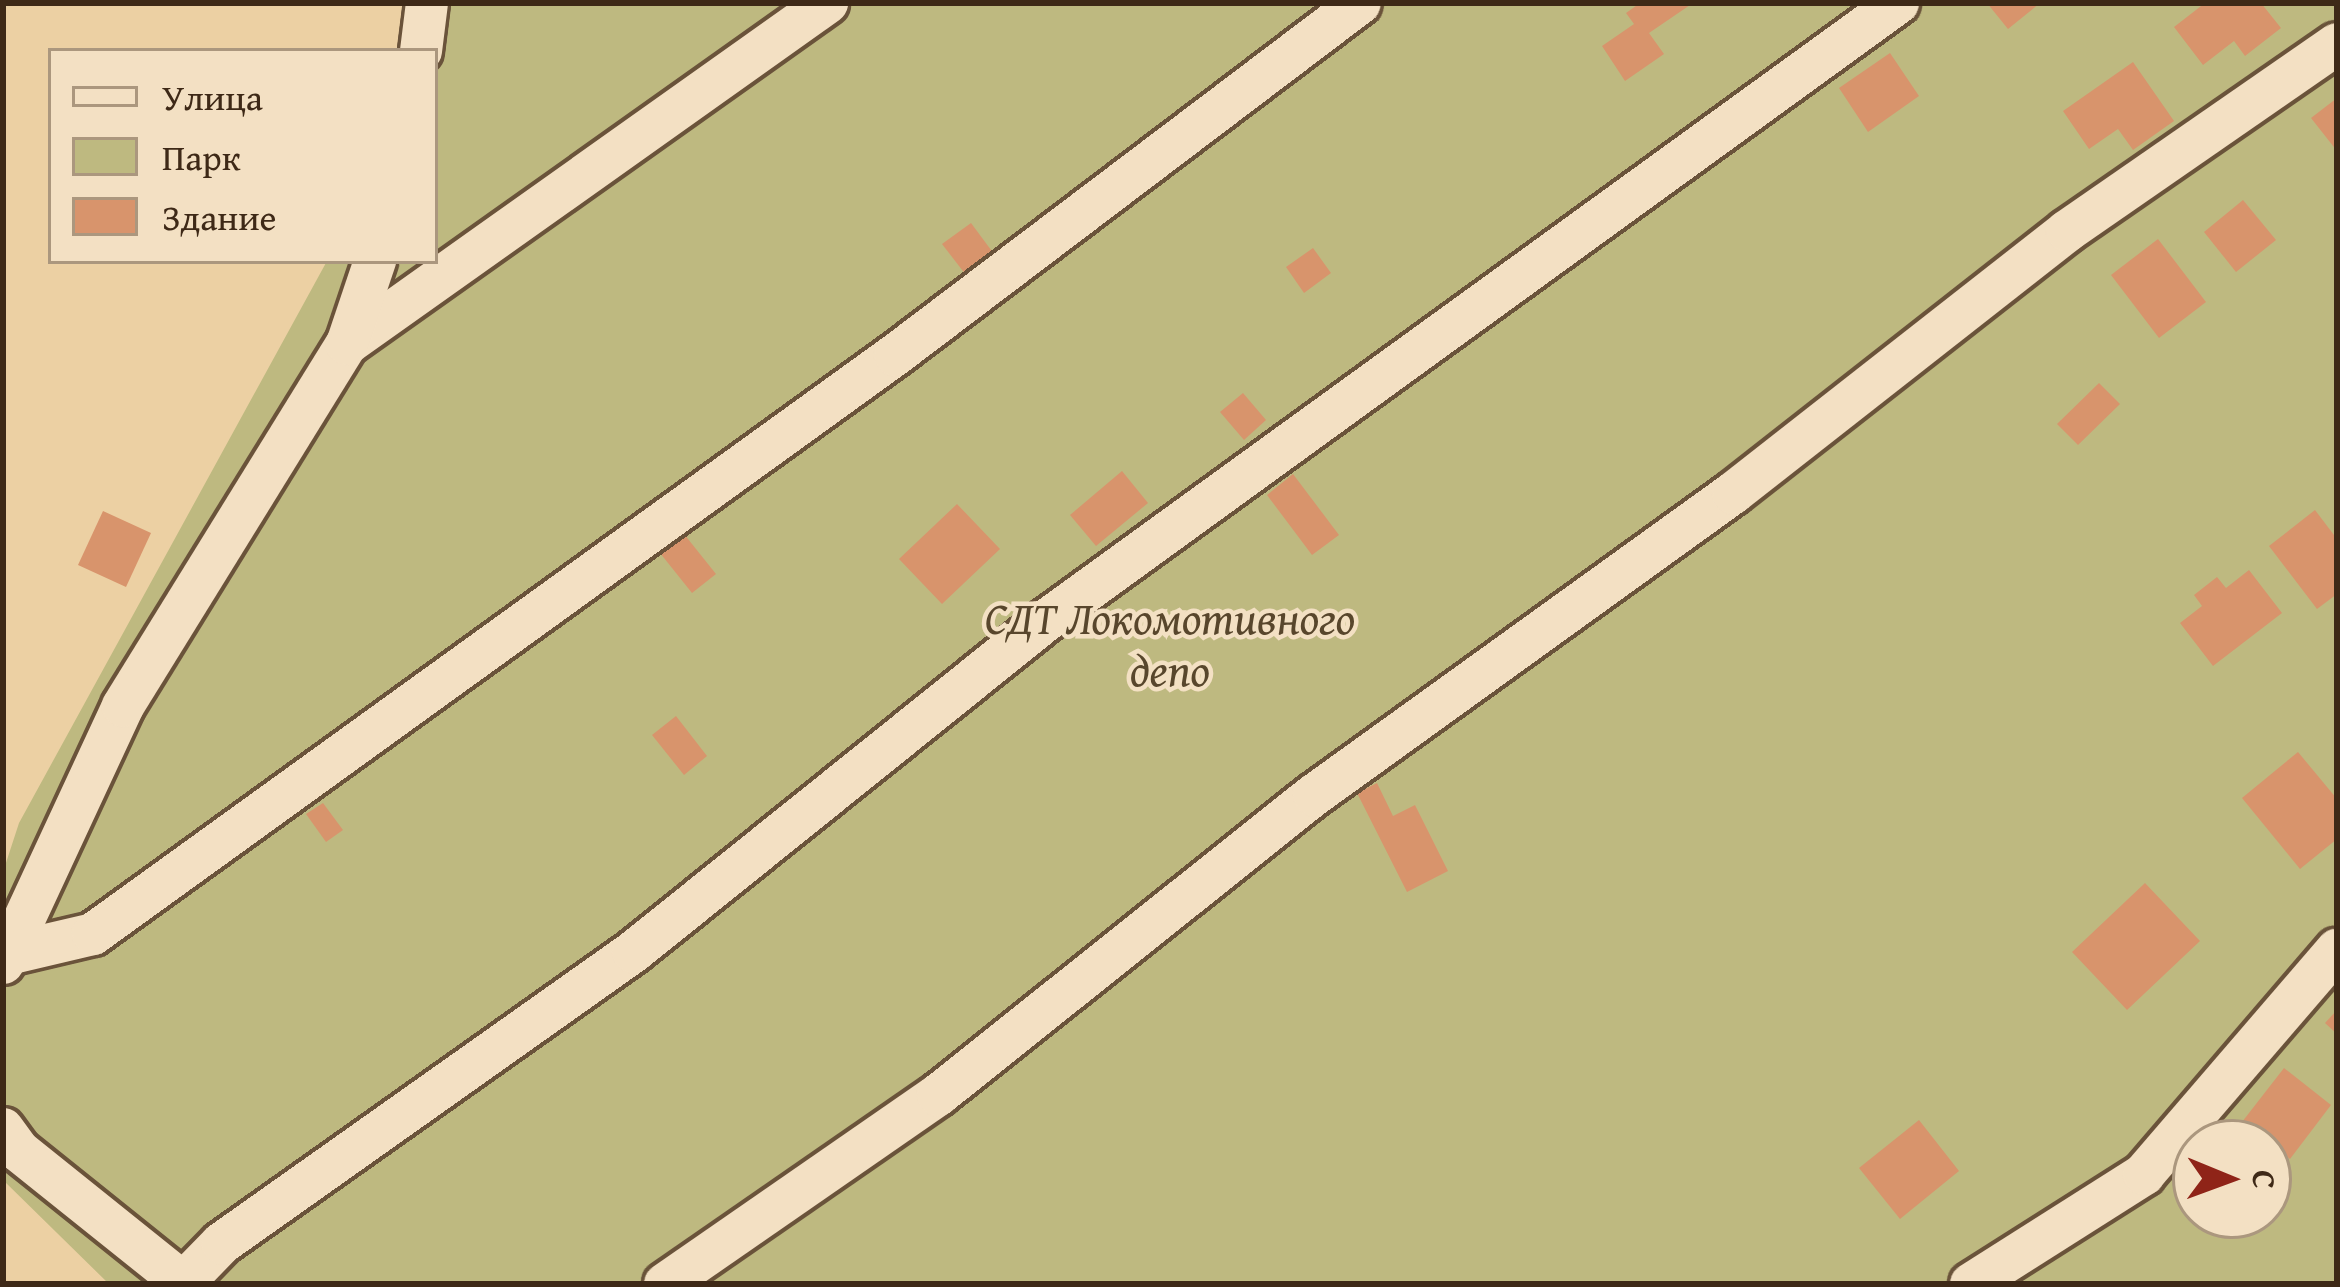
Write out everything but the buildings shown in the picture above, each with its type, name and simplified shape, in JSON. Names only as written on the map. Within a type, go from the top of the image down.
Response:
[{"type":"street","points":[[421,48],[427,3]]},
{"type":"street","points":[[347,344],[827,3]]},
{"type":"street","points":[[5,958],[93,934],[895,355],[1360,3]]},
{"type":"street","points":[[3,1129],[19,1151],[182,1282],[223,1243],[633,952],[1044,622],[1898,3]]},
{"type":"street","points":[[665,1284],[938,1095],[1314,795],[1733,494],[2067,231],[2337,44]]},
{"type":"street","points":[[5,958],[123,706],[347,344],[374,264]]},
{"type":"street","points":[[1971,1284],[2144,1174],[2337,950]]},
{"type":"green space","name":"СДТ Локомотивного депо","points":[[406,3],[2337,3],[2337,1284],[109,1284],[3,1180],[3,872],[19,823],[325,264],[438,264],[438,48],[400,48]]}]
